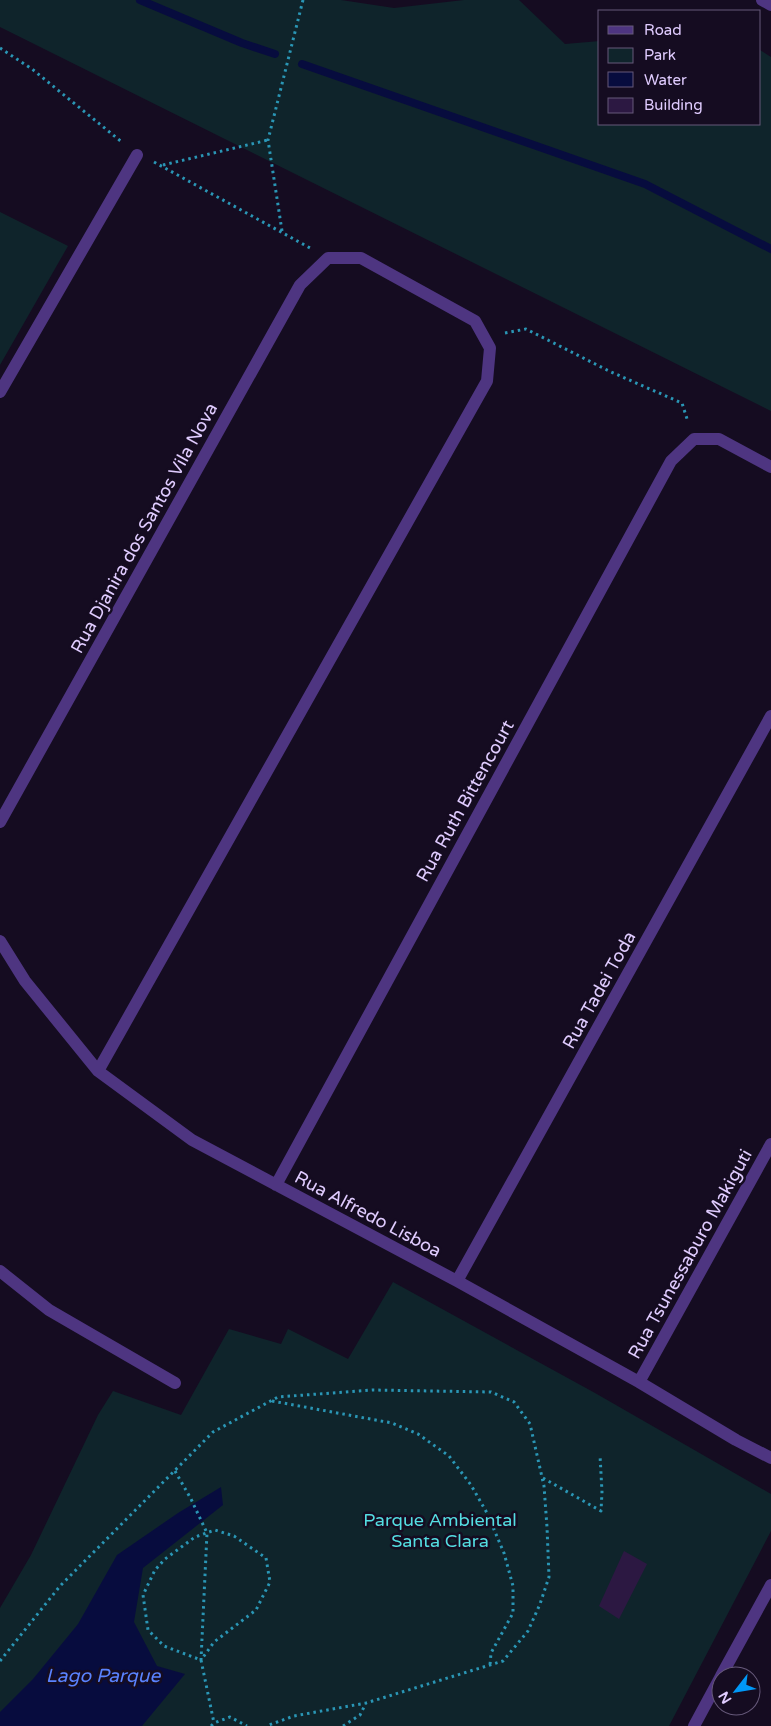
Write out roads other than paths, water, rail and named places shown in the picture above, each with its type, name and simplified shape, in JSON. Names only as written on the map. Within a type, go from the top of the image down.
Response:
[{"type":"street","points":[[762,0],[771,5]]},
{"type":"street","points":[[0,392],[137,155]]},
{"type":"street","name":"Rua Djanira dos Santos Vila Nova","points":[[0,822],[300,285],[328,258],[361,258],[475,321],[490,348],[487,381],[98,1071]]},
{"type":"street","name":"Rua Ruth Bittencourt","points":[[276,1185],[671,461],[694,439],[719,439],[771,467]]},
{"type":"street","name":"Rua Tadei Toda","points":[[457,1281],[771,716]]},
{"type":"street","name":"Rua Alfredo Lisboa","points":[[0,941],[25,981],[98,1071],[192,1140],[457,1281],[639,1382],[736,1440],[771,1458]]},
{"type":"street","name":"Rua Tsunessaburo Makiguti","points":[[639,1382],[771,1144]]},
{"type":"street","points":[[0,1271],[49,1310],[175,1383]]},
{"type":"street","points":[[726,1666],[771,1585]]},
{"type":"street","points":[[694,1726],[711,1695]]},
{"type":"water","name":"Lago Parque","points":[[221,1487],[223,1505],[143,1568],[134,1622],[157,1666],[185,1674],[142,1726],[0,1726],[0,1712],[33,1679],[78,1624],[117,1555],[178,1513]]},
{"type":"waterway","points":[[140,0],[242,43],[275,54]]},
{"type":"waterway","points":[[302,64],[645,184],[771,249]]},
{"type":"park label","name":"Parque Ambiental Santa Clara","points":[[440,1530]]}]
